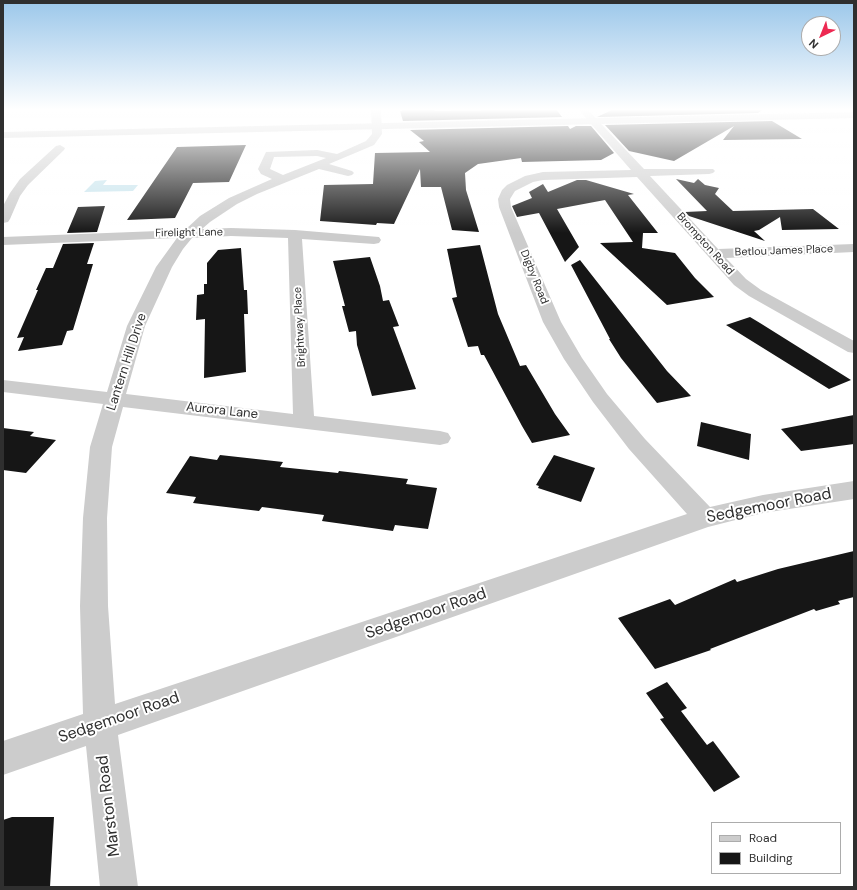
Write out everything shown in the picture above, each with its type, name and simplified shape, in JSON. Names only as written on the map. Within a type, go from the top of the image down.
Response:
[{"type":"street","points":[[3,219],[14,196],[24,182],[57,151]]},
{"type":"street","name":"Lantern Hill Drive","points":[[100,725],[94,606],[95,518],[101,447],[136,326],[150,294],[164,266],[177,247],[189,233],[206,219],[233,201],[282,179],[318,165],[343,165],[361,151]]},
{"type":"street","name":"Brompton Road","points":[[620,151],[740,282],[756,293],[854,348]]},
{"type":"street","points":[[282,179],[265,172],[264,169],[270,154],[317,153],[343,165]]},
{"type":"street","name":"Digby Road","points":[[705,518],[637,444],[600,398],[573,359],[552,322],[505,207],[504,199],[506,193],[511,188],[543,176],[561,174],[709,171]]},
{"type":"street","name":"Firelight Lane","points":[[3,241],[189,233],[295,234],[374,240]]},
{"type":"street","name":"Brightway Place","points":[[295,234],[304,420]]},
{"type":"street","name":"Betlou James Place","points":[[714,254],[854,248]]},
{"type":"street","name":"Aurora Lane","points":[[3,386],[304,420],[440,438]]},
{"type":"street","name":"Sedgemoor Road","points":[[3,758],[705,518],[763,504],[854,490]]},
{"type":"street","name":"Marston Road","points":[[100,725],[112,840],[119,887]]},
{"type":"water","points":[[107,180],[103,185],[138,185],[133,191],[84,192],[95,181]]},
{"type":"building","points":[[175,151],[243,151],[229,182],[193,183],[175,218],[127,220]]},
{"type":"building","points":[[428,151],[612,151],[614,153],[601,160],[522,162],[521,158],[478,164],[465,173],[466,190],[479,232],[452,230],[441,187],[421,187],[420,169],[394,224],[377,223],[376,225],[320,221],[324,185],[373,184],[375,153],[430,152]]},
{"type":"building","points":[[629,151],[692,151],[674,161]]},
{"type":"building","points":[[676,179],[694,183],[698,179],[705,185],[719,188],[715,194],[733,211],[813,209],[839,229],[782,230],[780,217],[759,230],[754,231],[765,241],[689,216],[685,212],[707,211]]},
{"type":"building","points":[[577,180],[586,180],[634,194],[628,195],[658,233],[643,233],[642,248],[675,253],[695,278],[714,297],[667,305],[600,243],[633,242],[605,200],[557,209],[579,247],[565,262],[539,213],[517,217],[512,206],[532,198],[529,192],[543,184],[548,192]]},
{"type":"building","points":[[105,206],[97,232],[67,233],[78,207]]},
{"type":"building","points":[[94,243],[87,264],[93,264],[73,330],[67,331],[62,345],[18,351],[24,337],[17,338],[46,268],[53,268],[63,244]]},
{"type":"building","points":[[480,245],[498,314],[520,366],[526,365],[555,414],[570,435],[532,443],[484,355],[481,355],[478,346],[468,347],[452,298],[457,297],[447,249]]},
{"type":"building","points":[[241,248],[244,290],[247,290],[248,314],[244,314],[246,372],[204,378],[205,319],[196,320],[197,295],[204,294],[204,284],[207,284],[207,263],[218,250]]},
{"type":"building","points":[[370,257],[380,286],[383,301],[389,300],[399,326],[393,327],[416,389],[372,396],[357,345],[356,331],[349,332],[342,306],[345,306],[333,261]]},
{"type":"building","points":[[580,260],[667,371],[691,396],[657,403],[621,358],[609,339],[571,265]]},
{"type":"building","points":[[750,317],[851,380],[829,389],[726,325]]},
{"type":"building","points":[[854,415],[854,444],[801,451],[781,429]]},
{"type":"building","points":[[701,422],[751,434],[749,460],[697,446]]},
{"type":"building","points":[[3,428],[34,432],[30,436],[56,440],[26,473],[3,470]]},
{"type":"building","points":[[220,455],[283,462],[280,467],[338,473],[339,471],[408,479],[406,484],[437,488],[428,529],[395,525],[393,531],[322,521],[324,515],[262,507],[259,511],[193,503],[196,497],[166,493],[190,456],[217,460]]},
{"type":"building","points":[[554,455],[595,468],[581,502],[538,488],[539,486],[536,485]]},
{"type":"building","points":[[854,551],[854,597],[838,601],[840,604],[816,611],[814,609],[710,649],[711,650],[655,669],[618,618],[670,599],[675,605],[735,579],[737,582],[778,569]]},
{"type":"building","points":[[667,682],[687,708],[681,711],[707,745],[713,741],[740,777],[714,792],[660,719],[664,718],[646,693]]},
{"type":"building","points":[[12,817],[54,817],[50,887],[3,887],[3,820]]}]
